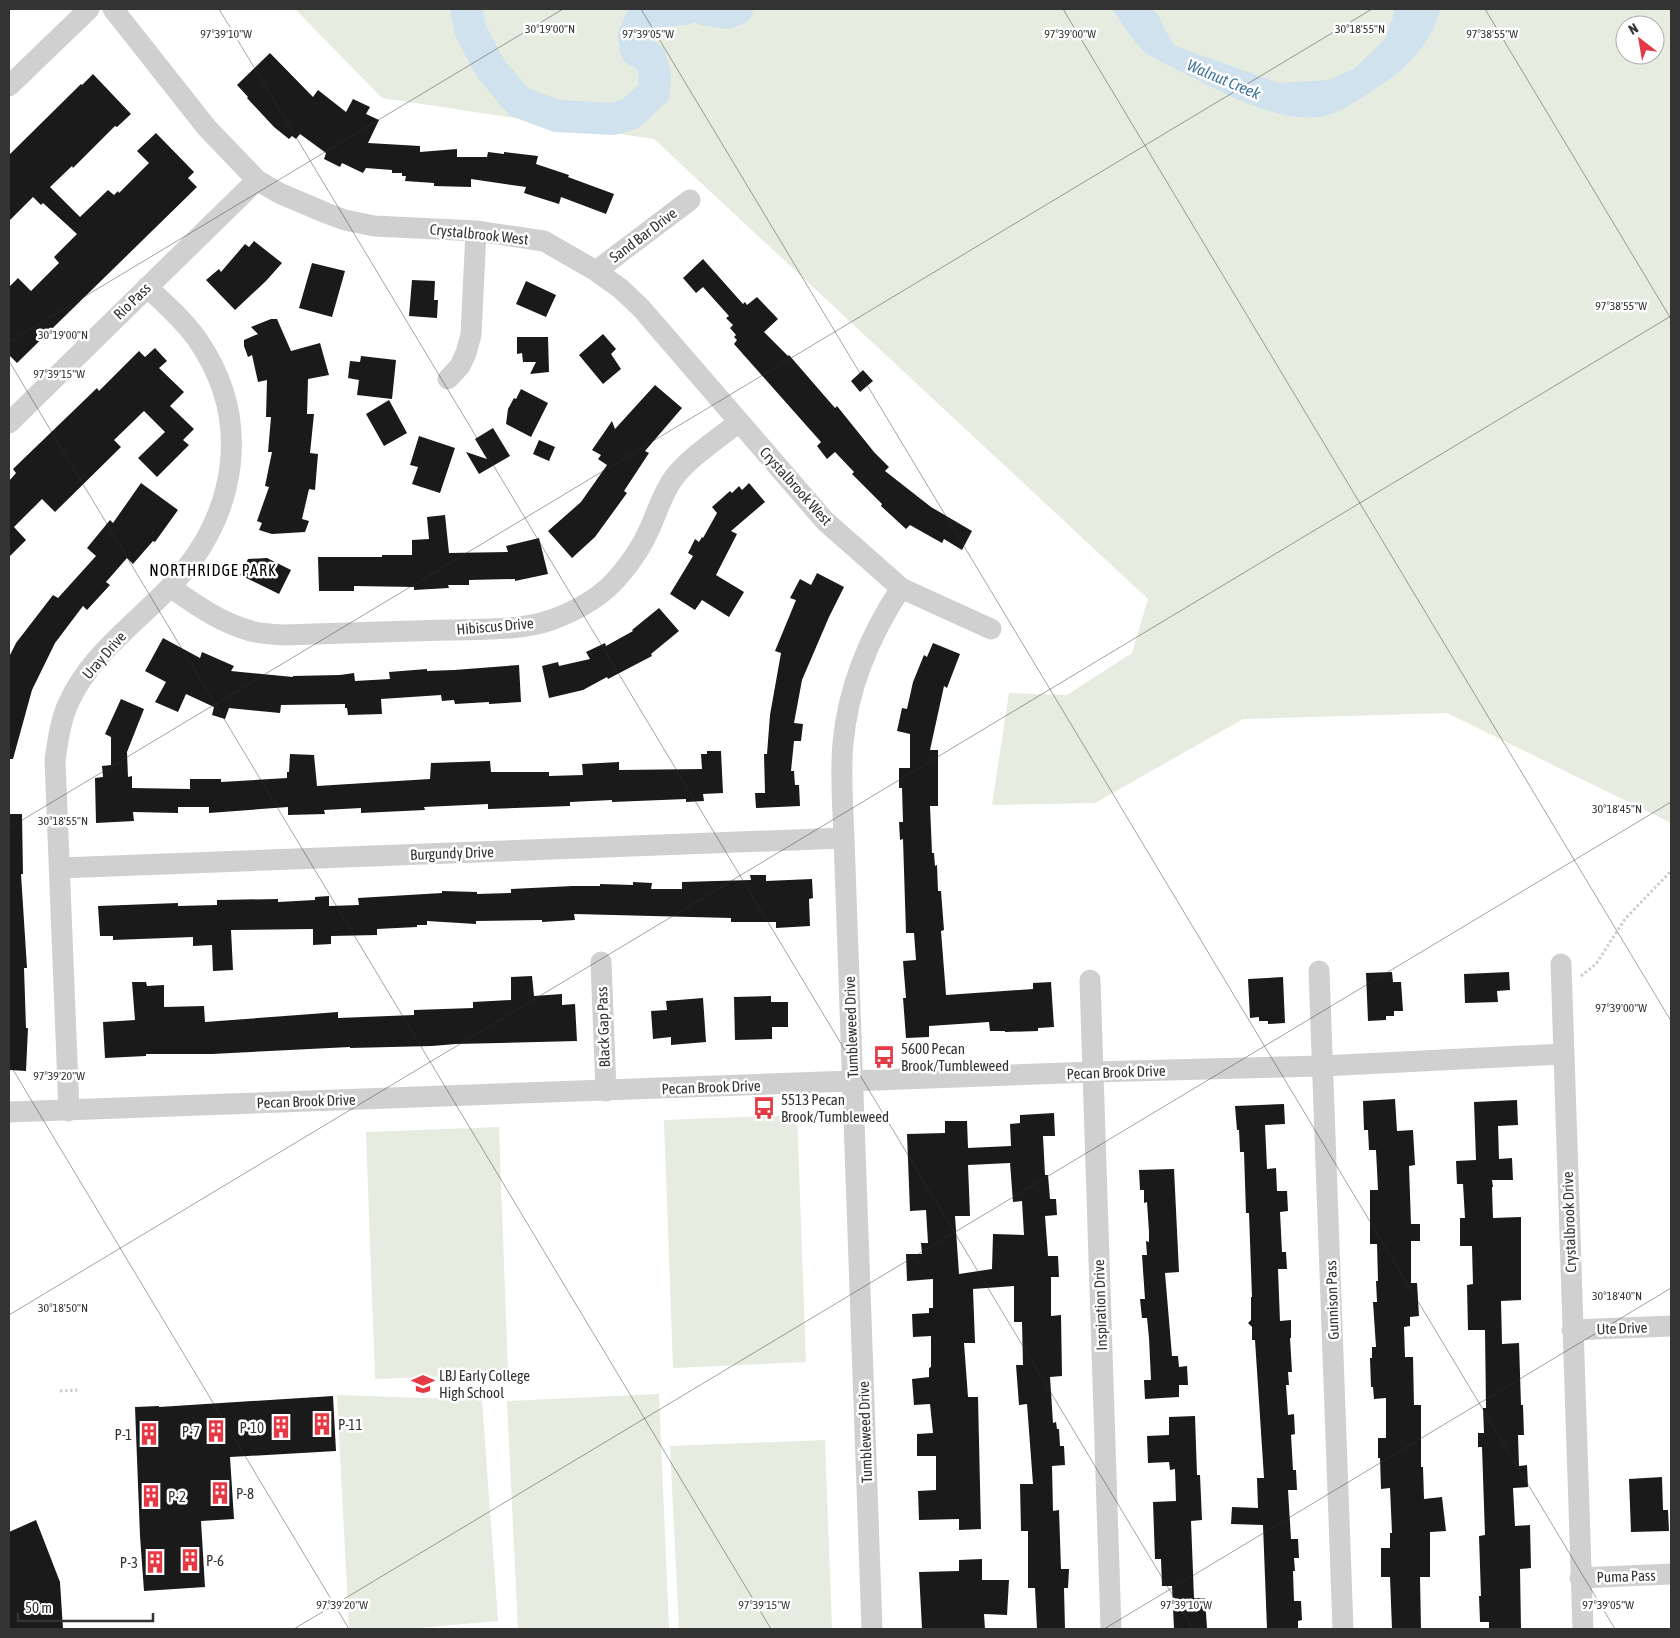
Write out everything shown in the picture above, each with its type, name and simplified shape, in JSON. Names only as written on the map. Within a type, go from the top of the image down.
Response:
[{"type":"street","points":[[9,86],[89,9]]},
{"type":"street","name":"Crystalbrook West","points":[[113,9],[207,128],[257,180],[299,202],[345,220],[374,226],[476,230],[544,241],[596,270],[642,308],[825,521],[901,588],[991,629]]},
{"type":"street","name":"Rio Pass","points":[[9,423],[257,180]]},
{"type":"street","name":"Sand Bar Drive","points":[[596,270],[690,200]]},
{"type":"street","points":[[448,379],[460,366],[471,335],[476,230]]},
{"type":"street","name":"Uray Drive","points":[[69,1111],[55,760],[60,731],[68,705],[79,684],[94,663],[170,587],[201,547],[218,516],[226,492],[230,470],[230,427],[220,382],[211,361],[182,321],[147,287]]},
{"type":"street","name":"Hibiscus Drive","points":[[170,587],[207,613],[228,623],[253,632],[282,635],[520,627],[550,621],[599,595],[619,576],[635,557],[673,478],[684,466],[739,422]]},
{"type":"street","name":"Tumbleweed Drive","points":[[872,1629],[842,745],[851,691],[860,665],[889,606],[901,588]]},
{"type":"street","name":"Burgundy Drive","points":[[60,868],[844,838]]},
{"type":"street","name":"Black Gap Pass","points":[[601,962],[606,1091]]},
{"type":"street","name":"Crystalbrook Drive","points":[[1561,964],[1582,1629]]},
{"type":"street","name":"Gunnison Pass","points":[[1320,971],[1343,1629]]},
{"type":"street","name":"Inspiration Drive","points":[[1090,980],[1111,1629]]},
{"type":"street","name":"Pecan Brook Drive","points":[[9,1112],[1093,1072],[1322,1066],[1563,1054]]},
{"type":"street","name":"Ute Drive","points":[[1572,1330],[1671,1326]]},
{"type":"street","name":"Puma Pass","points":[[1580,1578],[1671,1574]]},
{"type":"path","points":[[1562,990],[1596,964],[1625,918],[1671,871]]},
{"type":"path","points":[[60,1391],[79,1390]]},
{"type":"shaded area","points":[[295,9],[1671,9],[1671,823],[1447,713],[1243,719],[1095,803],[992,805],[1009,693],[1067,695],[1132,653],[1148,599],[654,139],[382,98]]},
{"type":"shaded area","points":[[797,1115],[806,1362],[673,1368],[664,1120]]},
{"type":"shaded area","points":[[499,1127],[508,1374],[375,1379],[366,1132]]},
{"type":"shaded area","points":[[659,1394],[669,1629],[518,1629],[507,1401]]},
{"type":"shaded area","points":[[337,1395],[482,1400],[498,1621],[406,1629],[349,1629]]},
{"type":"shaded area","points":[[825,1440],[832,1629],[679,1629],[670,1446]]},
{"type":"water","name":"Walnut Creek","points":[[1112,9],[1152,9],[1159,16],[1175,46],[1279,83],[1329,80],[1355,68],[1385,39],[1394,9],[1440,9],[1437,20],[1426,42],[1400,71],[1341,110],[1328,115],[1311,117],[1292,116],[1254,106],[1217,90],[1156,59],[1147,54],[1138,45]]},
{"type":"building","points":[[270,53],[313,97],[318,90],[346,112],[353,99],[370,107],[366,114],[379,120],[368,143],[420,146],[420,152],[457,149],[457,157],[487,157],[488,152],[538,156],[536,164],[569,175],[568,177],[614,194],[606,214],[561,197],[559,204],[524,193],[526,187],[471,179],[471,187],[434,186],[434,183],[405,181],[406,176],[402,176],[402,173],[392,173],[392,170],[366,168],[363,173],[342,163],[340,167],[324,159],[326,153],[300,134],[296,139],[292,136],[289,139],[274,127],[237,85]]},
{"type":"building","points":[[93,74],[131,114],[117,127],[115,126],[73,168],[72,166],[50,187],[80,217],[108,190],[114,195],[118,191],[119,193],[149,163],[137,151],[156,133],[194,172],[188,178],[197,187],[17,363],[9,355],[9,287],[18,278],[31,291],[59,263],[54,257],[77,234],[43,203],[41,205],[33,197],[9,221],[9,155]]},
{"type":"building","points":[[254,241],[282,263],[235,310],[206,280],[219,269],[221,272],[245,244],[249,247]]},
{"type":"building","points":[[703,259],[743,304],[745,302],[747,305],[757,297],[778,319],[764,332],[789,355],[835,408],[837,406],[874,452],[889,467],[885,471],[931,507],[972,531],[962,550],[944,539],[942,543],[910,525],[906,529],[881,506],[882,504],[852,474],[854,472],[835,452],[827,459],[817,446],[821,442],[734,344],[737,340],[734,337],[736,335],[730,328],[733,325],[726,318],[729,316],[703,287],[696,293],[683,278]]},
{"type":"building","points":[[312,263],[345,271],[332,317],[299,308]]},
{"type":"building","points":[[412,280],[435,281],[434,300],[438,300],[437,318],[409,316]]},
{"type":"building","points":[[526,281],[556,295],[546,317],[516,304]]},
{"type":"building","points":[[271,319],[277,319],[291,351],[320,343],[329,375],[308,379],[307,414],[314,414],[310,453],[318,454],[315,490],[309,489],[302,519],[309,521],[305,532],[272,534],[259,530],[262,523],[257,521],[269,487],[265,486],[272,452],[268,452],[271,417],[266,417],[267,380],[258,382],[252,355],[248,357],[244,340],[258,334],[251,327]]},
{"type":"building","points":[[603,334],[616,349],[611,354],[621,369],[603,384],[579,355]]},
{"type":"building","points":[[517,337],[548,337],[549,372],[530,374],[536,362],[523,362],[522,353],[517,354]]},
{"type":"building","points":[[155,348],[167,361],[159,368],[184,392],[170,406],[194,429],[183,440],[189,445],[157,477],[138,458],[165,432],[144,411],[114,440],[121,447],[55,512],[42,499],[14,527],[26,540],[9,557],[9,481],[16,473],[13,469],[97,388],[99,391],[139,351],[145,357]]},
{"type":"building","points":[[361,356],[396,360],[392,399],[357,395],[359,380],[348,378],[350,361],[360,362]]},
{"type":"building","points":[[863,370],[873,381],[860,392],[851,381]]},
{"type":"building","points":[[655,385],[682,408],[645,451],[649,453],[624,491],[627,493],[595,537],[572,558],[548,531],[581,502],[607,465],[598,459],[601,455],[592,450],[612,421],[615,429]]},
{"type":"building","points":[[521,389],[548,403],[531,437],[506,424],[508,409]]},
{"type":"building","points":[[389,400],[407,433],[384,446],[366,414]]},
{"type":"building","points":[[493,428],[510,456],[479,474],[466,452],[487,459],[475,439]]},
{"type":"building","points":[[419,436],[455,448],[440,493],[412,484],[418,467],[410,465]]},
{"type":"building","points":[[539,440],[555,447],[549,461],[533,454]]},
{"type":"building","points":[[141,483],[178,510],[155,542],[153,541],[133,564],[127,558],[106,582],[110,585],[87,610],[83,606],[55,643],[32,690],[13,759],[9,759],[9,657],[16,643],[53,595],[58,598],[96,556],[87,548],[110,520],[113,523]]},
{"type":"building","points":[[749,483],[765,502],[731,531],[737,534],[716,575],[744,592],[729,617],[702,600],[695,610],[670,594],[693,556],[688,553],[695,539],[699,542],[703,538],[717,513],[712,507],[730,491],[732,493],[739,486],[742,490]]},
{"type":"building","points":[[445,515],[449,553],[508,552],[506,546],[539,538],[548,574],[515,581],[515,579],[469,580],[469,585],[448,585],[449,588],[414,590],[414,587],[354,586],[354,591],[319,591],[318,557],[412,555],[412,540],[429,539],[427,517]]},
{"type":"building","points":[[267,558],[291,570],[279,594],[240,575],[248,559]]},
{"type":"building","points":[[817,573],[844,587],[802,680],[794,723],[803,724],[801,741],[794,741],[791,771],[794,771],[795,785],[799,785],[800,806],[756,808],[755,793],[765,793],[764,754],[767,754],[770,715],[781,653],[775,651],[796,600],[790,598],[800,579],[811,585]]},
{"type":"building","points":[[659,608],[679,631],[651,654],[652,656],[583,690],[549,698],[542,666],[558,662],[559,666],[590,659],[586,652],[605,643],[606,646],[633,631]]},
{"type":"building","points":[[163,638],[200,658],[202,652],[234,666],[231,671],[293,677],[354,673],[355,681],[390,679],[389,672],[519,665],[521,702],[455,704],[454,700],[442,701],[441,695],[381,699],[382,714],[348,715],[345,704],[281,705],[280,713],[229,708],[225,719],[212,715],[214,707],[186,694],[178,712],[155,702],[166,682],[145,671]]},
{"type":"building","points":[[933,643],[960,654],[947,688],[944,686],[930,750],[938,750],[938,806],[930,806],[932,853],[934,853],[935,866],[937,865],[938,891],[941,891],[944,930],[941,931],[946,995],[1033,989],[1033,983],[1051,982],[1054,1027],[1038,1028],[1038,1031],[1005,1032],[990,1031],[989,1022],[929,1026],[929,1037],[906,1038],[903,998],[906,998],[903,961],[916,960],[914,933],[906,933],[903,839],[900,840],[899,822],[903,822],[902,788],[899,788],[899,768],[910,768],[910,734],[897,731],[902,708],[907,709],[913,682],[924,655],[927,657]]},
{"type":"building","points":[[121,699],[144,709],[127,752],[128,777],[132,776],[132,788],[190,789],[190,779],[221,779],[221,782],[287,778],[290,754],[314,755],[317,786],[430,779],[431,763],[490,761],[491,772],[549,772],[549,776],[583,775],[582,764],[619,762],[619,770],[702,769],[701,754],[707,754],[707,751],[721,751],[723,793],[703,794],[704,801],[686,802],[686,799],[612,802],[612,800],[570,802],[570,806],[488,809],[488,804],[424,807],[425,810],[361,813],[361,808],[324,810],[325,814],[288,815],[288,807],[209,813],[209,807],[178,807],[178,813],[133,812],[134,821],[96,823],[95,778],[103,777],[102,766],[111,765],[111,737],[105,734]]},
{"type":"building","points":[[9,814],[22,814],[23,874],[21,874],[27,968],[24,968],[26,1028],[28,1028],[26,1071],[9,1070]]},
{"type":"building","points":[[750,875],[766,875],[766,881],[812,879],[813,898],[809,899],[810,926],[776,928],[776,922],[731,922],[731,918],[574,914],[575,920],[542,922],[542,920],[476,921],[476,924],[427,921],[427,925],[417,925],[417,927],[377,929],[377,935],[331,936],[331,944],[313,945],[313,929],[231,930],[233,970],[213,971],[212,945],[193,946],[193,937],[113,940],[113,936],[100,936],[98,906],[178,903],[178,906],[217,905],[217,900],[278,899],[278,902],[315,900],[315,897],[329,896],[329,906],[359,905],[358,898],[442,893],[442,891],[477,892],[477,894],[511,893],[511,889],[600,886],[600,884],[633,885],[633,882],[652,883],[651,889],[682,889],[682,882],[751,880]]},
{"type":"building","points":[[1392,972],[1393,982],[1401,982],[1403,1011],[1394,1011],[1394,1016],[1386,1016],[1386,1020],[1368,1021],[1366,973]]},
{"type":"building","points":[[1509,972],[1510,990],[1497,991],[1498,1002],[1465,1003],[1464,974]]},
{"type":"building","points":[[532,976],[534,996],[562,994],[562,1005],[575,1004],[577,1041],[350,1047],[212,1054],[146,1054],[146,1056],[105,1058],[103,1022],[135,1020],[132,982],[146,982],[147,986],[164,985],[164,1007],[204,1006],[205,1022],[338,1012],[338,1018],[414,1015],[414,1010],[473,1008],[473,1002],[511,1000],[511,977]]},
{"type":"building","points":[[1283,977],[1285,1023],[1268,1024],[1268,1021],[1259,1021],[1259,1017],[1250,1018],[1248,979]]},
{"type":"building","points":[[771,996],[771,1002],[788,1002],[788,1027],[772,1027],[772,1039],[735,1040],[734,997]]},
{"type":"building","points":[[703,998],[706,1042],[671,1045],[671,1037],[653,1039],[651,1011],[667,1010],[666,1001]]},
{"type":"building","points":[[1395,1099],[1397,1131],[1413,1130],[1415,1165],[1409,1166],[1411,1224],[1420,1224],[1420,1241],[1411,1241],[1411,1283],[1417,1283],[1419,1316],[1410,1317],[1410,1326],[1404,1327],[1405,1357],[1413,1357],[1414,1405],[1421,1405],[1421,1467],[1423,1467],[1424,1499],[1442,1497],[1446,1531],[1430,1532],[1430,1577],[1420,1577],[1421,1629],[1392,1629],[1390,1577],[1381,1577],[1381,1548],[1390,1548],[1390,1533],[1392,1533],[1390,1488],[1381,1489],[1380,1458],[1378,1458],[1378,1438],[1386,1438],[1386,1398],[1374,1399],[1373,1387],[1371,1387],[1370,1358],[1372,1358],[1372,1347],[1376,1347],[1373,1302],[1377,1302],[1376,1281],[1378,1281],[1377,1244],[1370,1244],[1370,1190],[1378,1190],[1376,1150],[1369,1150],[1368,1130],[1364,1130],[1363,1101]]},
{"type":"building","points":[[1517,1100],[1518,1125],[1498,1126],[1499,1159],[1512,1158],[1513,1180],[1492,1180],[1492,1187],[1493,1218],[1521,1217],[1521,1300],[1501,1301],[1502,1344],[1519,1343],[1524,1435],[1518,1435],[1519,1466],[1527,1465],[1528,1487],[1513,1488],[1515,1526],[1530,1525],[1531,1568],[1520,1569],[1521,1629],[1489,1629],[1489,1622],[1480,1622],[1479,1596],[1481,1596],[1479,1536],[1485,1535],[1482,1447],[1478,1447],[1478,1433],[1484,1433],[1483,1408],[1486,1408],[1485,1330],[1468,1330],[1467,1285],[1473,1284],[1472,1246],[1460,1246],[1460,1218],[1465,1218],[1463,1184],[1457,1184],[1456,1161],[1476,1160],[1474,1102]]},
{"type":"building","points":[[1284,1104],[1285,1124],[1265,1125],[1267,1169],[1276,1168],[1277,1191],[1287,1191],[1288,1211],[1280,1212],[1282,1252],[1286,1252],[1287,1269],[1278,1269],[1280,1321],[1291,1320],[1292,1372],[1288,1372],[1289,1385],[1286,1385],[1288,1415],[1294,1414],[1295,1434],[1291,1435],[1293,1470],[1296,1470],[1297,1490],[1288,1490],[1291,1539],[1298,1539],[1299,1558],[1294,1558],[1295,1571],[1293,1571],[1294,1601],[1301,1601],[1302,1620],[1298,1621],[1298,1629],[1267,1629],[1263,1525],[1231,1524],[1232,1507],[1258,1508],[1257,1478],[1264,1478],[1255,1340],[1252,1340],[1252,1327],[1248,1323],[1251,1320],[1252,1297],[1249,1213],[1246,1213],[1244,1152],[1240,1152],[1235,1106]]},
{"type":"building","points":[[1054,1113],[1055,1136],[1043,1136],[1045,1175],[1048,1175],[1050,1199],[1056,1199],[1057,1215],[1045,1216],[1048,1256],[1058,1256],[1059,1277],[1051,1277],[1051,1316],[1061,1315],[1062,1376],[1050,1377],[1053,1423],[1056,1422],[1057,1429],[1059,1429],[1060,1446],[1064,1446],[1065,1465],[1052,1466],[1053,1511],[1059,1510],[1061,1569],[1069,1569],[1068,1588],[1064,1588],[1065,1629],[1037,1629],[1035,1588],[1028,1588],[1028,1531],[1021,1531],[1020,1484],[1033,1484],[1027,1404],[1019,1405],[1016,1365],[1023,1365],[1022,1322],[1014,1322],[1014,1286],[973,1289],[975,1343],[964,1343],[968,1397],[978,1397],[981,1529],[959,1530],[959,1519],[919,1520],[918,1491],[936,1490],[936,1456],[917,1456],[917,1434],[933,1433],[930,1404],[914,1405],[912,1379],[929,1377],[929,1368],[931,1367],[931,1336],[913,1337],[912,1314],[929,1313],[929,1308],[933,1308],[933,1279],[907,1281],[906,1254],[922,1254],[921,1243],[928,1243],[926,1210],[910,1211],[907,1134],[945,1133],[945,1121],[967,1121],[968,1148],[1011,1146],[1010,1124],[1020,1123],[1020,1115]],"holes":[[[1010,1163],[1013,1202],[1022,1201],[1024,1235],[993,1234],[992,1269],[959,1274],[955,1216],[970,1216],[968,1165]]]},
{"type":"building","points":[[1174,1169],[1179,1272],[1165,1273],[1172,1356],[1178,1356],[1179,1367],[1187,1366],[1188,1385],[1179,1385],[1179,1397],[1145,1399],[1144,1380],[1151,1380],[1149,1338],[1147,1318],[1142,1318],[1140,1299],[1145,1299],[1142,1255],[1147,1255],[1146,1241],[1149,1242],[1149,1232],[1147,1202],[1144,1203],[1144,1190],[1140,1190],[1139,1170]]},
{"type":"building","points":[[333,1396],[336,1451],[230,1457],[234,1519],[201,1521],[205,1587],[144,1591],[135,1407]]},
{"type":"building","points":[[1195,1416],[1197,1475],[1200,1475],[1202,1520],[1191,1521],[1194,1598],[1205,1598],[1207,1628],[1174,1629],[1172,1586],[1162,1586],[1161,1559],[1155,1559],[1153,1502],[1176,1501],[1175,1469],[1170,1470],[1169,1462],[1148,1463],[1147,1436],[1169,1435],[1169,1417]]},
{"type":"building","points":[[1662,1477],[1663,1510],[1668,1510],[1669,1531],[1631,1532],[1629,1479]]},
{"type":"building","points":[[36,1520],[60,1582],[63,1629],[9,1629],[9,1532]]},
{"type":"building","points":[[982,1559],[982,1580],[1009,1580],[1007,1615],[984,1614],[985,1629],[922,1629],[919,1572],[959,1571],[959,1560]]},
{"type":"waterway","points":[[466,9],[471,32],[491,69],[519,102],[557,116],[613,119],[630,114],[654,92],[655,74],[650,58],[636,50],[634,35],[644,13],[684,9]]},
{"type":"waterway","points":[[703,9],[727,13],[737,9]]},
{"type":"place","name":"5600 Pecan Brook/Tumbleweed","points":[[884,1057]]},
{"type":"place","name":"5513 Pecan Brook/Tumbleweed","points":[[764,1108]]},
{"type":"place","name":"LBJ Early College High School","points":[[423,1384]]},
{"type":"place","name":"P-11","points":[[322,1424]]},
{"type":"place","name":"P-10","points":[[281,1427]]},
{"type":"place","name":"P-7","points":[[216,1431]]},
{"type":"place","name":"P-1","points":[[149,1434]]},
{"type":"place","name":"P-8","points":[[220,1493]]},
{"type":"place","name":"P-2","points":[[151,1496]]},
{"type":"place","name":"P-6","points":[[190,1560]]},
{"type":"place","name":"P-3","points":[[155,1562]]},
{"type":"district","name":"NORTHRIDGE PARK","points":[[213,570]]}]
